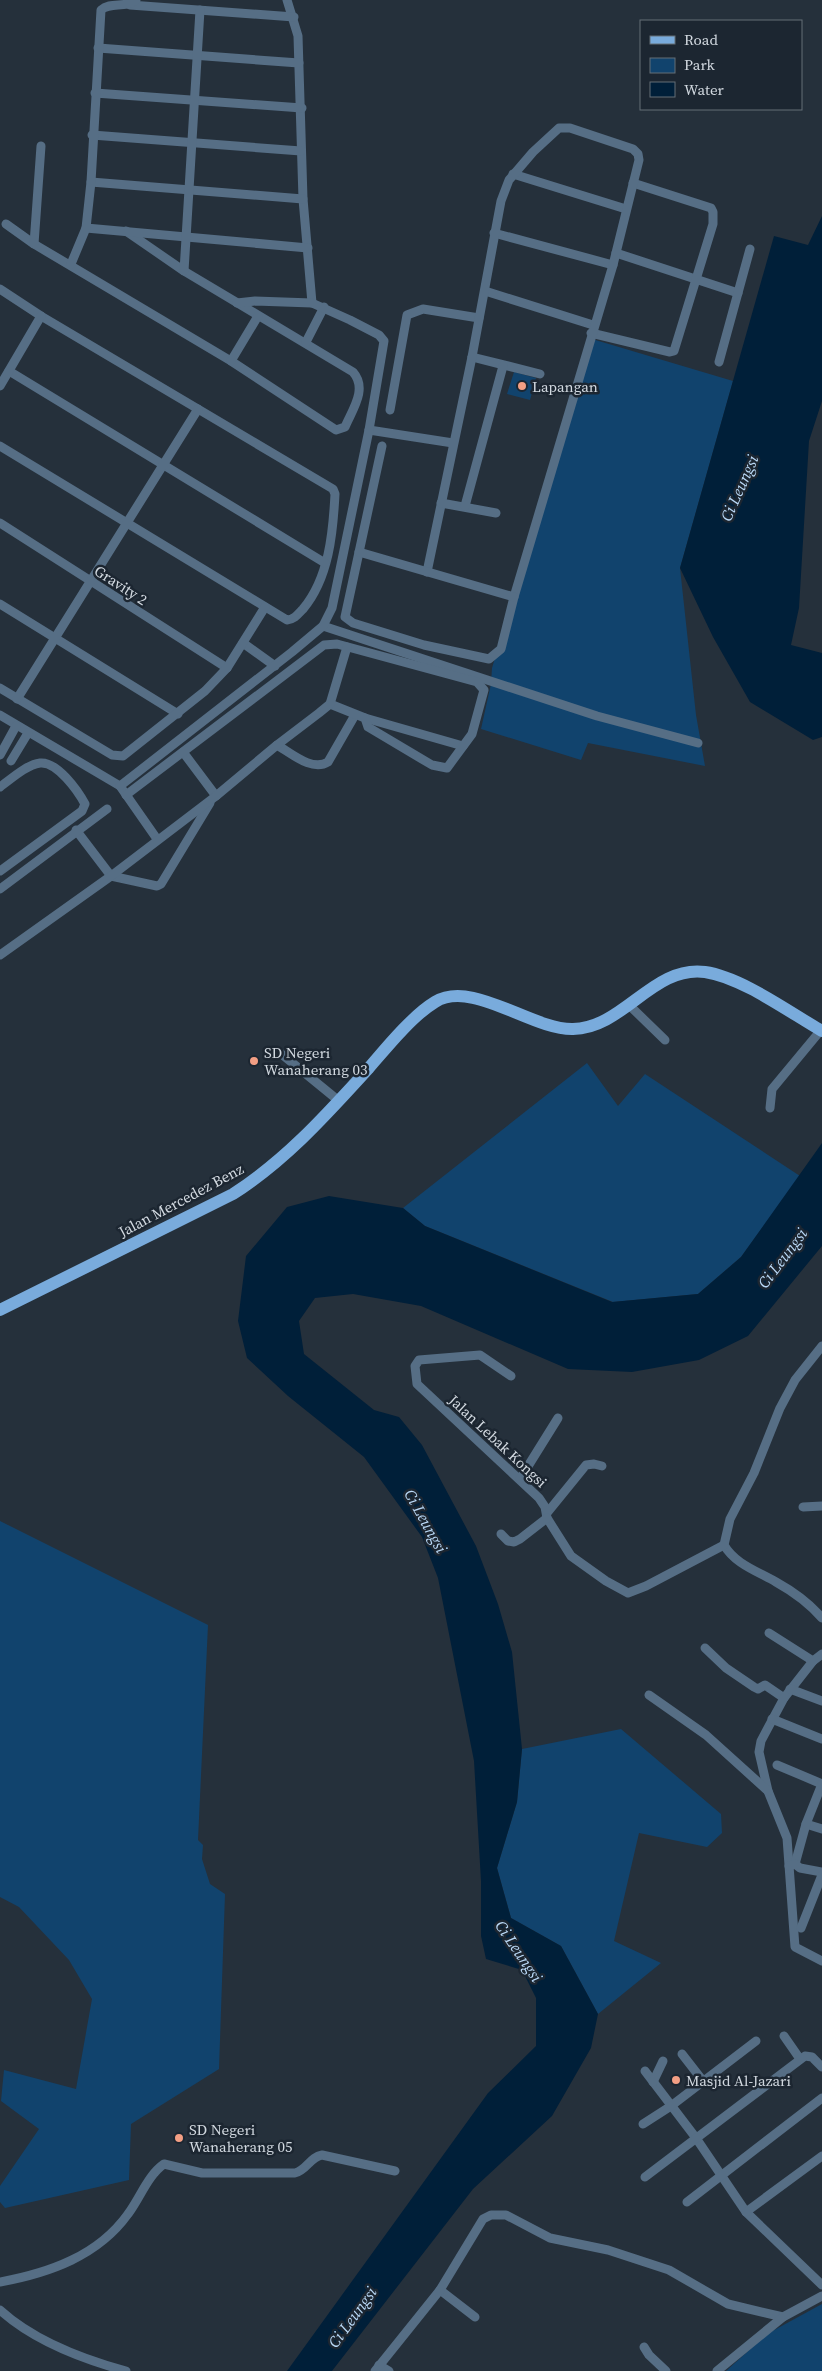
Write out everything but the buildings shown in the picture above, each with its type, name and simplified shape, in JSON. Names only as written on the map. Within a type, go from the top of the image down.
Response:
[{"type":"main road","name":"Jalan Mercedez Benz","points":[[0,1310],[233,1194],[279,1162],[339,1101],[399,1034],[434,1002],[445,997],[470,997],[557,1027],[571,1029],[586,1028],[602,1022],[630,1006],[672,977],[689,972],[702,971],[719,974],[735,981],[821,1031]]},
{"type":"street","points":[[287,0],[294,17],[298,36],[302,108],[303,199],[312,303]]},
{"type":"street","points":[[71,264],[86,228],[91,182],[92,135],[101,10],[107,6],[133,3],[294,17]]},
{"type":"street","points":[[184,271],[200,10]]},
{"type":"street","points":[[98,48],[299,63]]},
{"type":"street","points":[[95,92],[302,108]]},
{"type":"street","points":[[382,446],[345,617],[353,623],[424,645],[489,659],[501,649],[592,329],[613,265],[639,160],[638,154],[633,149],[570,128],[559,128],[513,174],[505,186],[494,233],[472,357],[427,572]]},
{"type":"street","points":[[92,135],[302,151]]},
{"type":"street","points":[[34,244],[41,146]]},
{"type":"street","points":[[513,174],[626,209]]},
{"type":"street","points":[[91,182],[189,188],[303,199]]},
{"type":"street","points":[[485,291],[592,329],[674,352],[713,224],[713,210],[633,184]]},
{"type":"street","points":[[6,224],[34,244],[71,264],[231,361],[336,430],[345,427],[359,396],[357,376],[306,342],[258,316],[184,271],[126,232]]},
{"type":"street","points":[[86,228],[308,248]]},
{"type":"street","points":[[494,233],[613,265]]},
{"type":"street","points":[[719,362],[750,249]]},
{"type":"street","points":[[616,254],[697,278],[738,293]]},
{"type":"street","points":[[0,289],[41,316],[335,491],[333,530],[325,563],[312,598],[292,620],[287,620],[0,446]]},
{"type":"street","points":[[120,786],[275,666],[323,626],[332,608],[369,430],[384,341],[379,335],[324,307],[312,303],[255,301],[237,303]]},
{"type":"street","points":[[306,342],[324,307]]},
{"type":"street","points":[[390,410],[407,315],[422,309],[479,318]]},
{"type":"street","points":[[0,386],[41,316]]},
{"type":"street","points":[[231,361],[258,316]]},
{"type":"street","points":[[472,357],[540,374]]},
{"type":"street","points":[[466,506],[503,366]]},
{"type":"street","points":[[9,371],[325,563]]},
{"type":"street","points":[[17,699],[198,409]]},
{"type":"street","points":[[369,430],[453,443]]},
{"type":"street","points":[[441,503],[466,506],[496,513]]},
{"type":"street","name":"Gravity 2","points":[[0,524],[227,668]]},
{"type":"street","points":[[359,552],[514,598]]},
{"type":"street","points":[[0,604],[178,714]]},
{"type":"street","points":[[0,688],[118,757],[128,753],[205,691],[227,668],[265,607]]},
{"type":"street","points":[[323,626],[597,716],[698,743]]},
{"type":"street","points":[[243,643],[275,666]]},
{"type":"street","points":[[126,795],[324,645],[330,643],[481,685],[484,690],[472,734],[447,768],[438,767],[368,726],[365,718]]},
{"type":"street","points":[[0,955],[111,876],[157,839],[214,798],[277,745],[330,704],[347,647]]},
{"type":"street","points":[[330,704],[355,715],[463,746]]},
{"type":"street","points":[[277,745],[306,762],[319,767],[328,762],[355,715]]},
{"type":"street","points":[[0,716],[120,786],[157,839]]},
{"type":"street","points":[[16,726],[0,754],[24,770]]},
{"type":"street","points":[[11,761],[28,733]]},
{"type":"street","points":[[183,752],[214,798]]},
{"type":"street","points":[[0,787],[24,770],[36,764],[46,763],[66,776],[85,804],[84,808],[0,871]]},
{"type":"street","points":[[76,830],[111,876],[160,886],[214,798]]},
{"type":"street","points":[[0,889],[107,808]]},
{"type":"street","points":[[630,1006],[665,1040]]},
{"type":"street","points":[[770,1108],[772,1089],[821,1031]]},
{"type":"street","points":[[280,1052],[339,1101]]},
{"type":"street","points":[[822,1346],[795,1380],[780,1408],[754,1473],[730,1519],[724,1545],[731,1557],[792,1591],[812,1606],[822,1618]]},
{"type":"street","name":"Jalan Lebak Kongsi","points":[[511,1376],[480,1355],[419,1360],[415,1366],[417,1384],[539,1498],[546,1507],[547,1516],[571,1556],[624,1593],[633,1592],[646,1586],[724,1545]]},
{"type":"street","points":[[520,1479],[558,1418]]},
{"type":"street","points":[[501,1534],[508,1541],[518,1540],[547,1516],[586,1465],[602,1466]]},
{"type":"street","points":[[803,1507],[822,1506]]},
{"type":"street","points":[[769,1633],[818,1659],[784,1698],[761,1741],[759,1752],[768,1791],[786,1831],[792,1865],[795,1946],[822,1961]]},
{"type":"street","points":[[705,1648],[726,1668],[754,1688],[765,1685],[784,1698]]},
{"type":"street","points":[[790,1689],[822,1700]]},
{"type":"street","points":[[649,1695],[706,1735],[768,1791]]},
{"type":"street","points":[[772,1719],[822,1739]]},
{"type":"street","points":[[777,1765],[822,1784],[792,1865]]},
{"type":"street","points":[[806,1824],[822,1830]]},
{"type":"street","points":[[792,1865],[822,1873],[801,1928]]},
{"type":"street","points":[[784,2036],[800,2059]]},
{"type":"street","points":[[643,2124],[671,2106],[756,2041]]},
{"type":"street","points":[[682,2054],[704,2081]]},
{"type":"street","points":[[645,2177],[800,2059],[805,2056],[811,2056],[822,2067]]},
{"type":"street","points":[[653,2082],[663,2061]]},
{"type":"street","points":[[645,2071],[696,2138],[746,2212],[822,2285]]},
{"type":"street","points":[[687,2202],[822,2098]]},
{"type":"street","points":[[0,2282],[46,2272],[104,2240],[116,2231],[155,2173],[164,2164],[202,2173],[295,2173],[305,2169],[314,2158],[322,2155],[394,2171]]},
{"type":"street","points":[[746,2212],[822,2156]]},
{"type":"street","points":[[389,2371],[377,2368],[440,2290],[483,2219],[498,2214],[506,2214],[550,2238],[608,2250],[669,2270],[728,2304],[783,2317]]},
{"type":"street","points":[[440,2290],[475,2317]]},
{"type":"street","points":[[717,2371],[783,2317],[822,2296]]},
{"type":"street","points":[[0,2310],[24,2328],[64,2349],[126,2371]]},
{"type":"street","points":[[644,2347],[649,2355],[666,2371]]},
{"type":"green space","points":[[592,339],[733,381],[680,568],[696,715],[705,766],[588,743],[581,760],[481,729],[491,684],[492,668]]},
{"type":"green space","name":"Lapangan","points":[[514,372],[536,378],[530,400],[507,394]]},
{"type":"green space","points":[[587,1063],[618,1106],[645,1074],[800,1176],[741,1257],[698,1294],[613,1302],[425,1226],[403,1208]]},
{"type":"green space","points":[[0,1521],[208,1625],[198,1840],[203,1845],[202,1859],[210,1884],[225,1894],[219,2069],[131,2124],[129,2180],[5,2208],[0,2202],[0,2186],[39,2129],[1,2101],[4,2070],[76,2089],[92,1999],[69,1960],[19,1907],[0,1897]]},
{"type":"green space","points":[[621,1729],[721,1814],[722,1833],[707,1847],[639,1833],[614,1941],[661,1963],[598,2014],[561,1946],[511,1918],[497,1868],[517,1802],[522,1749]]},
{"type":"green space","points":[[822,2304],[822,2371],[726,2371],[767,2334]]},
{"type":"water","name":"Ci Leungsi","points":[[822,216],[822,401],[809,441],[799,608],[791,645],[822,653],[822,737],[813,740],[750,702],[713,637],[680,568],[774,236],[808,245]]},
{"type":"water","name":"Ci Leungsi","points":[[822,1143],[822,1246],[748,1336],[699,1360],[632,1372],[568,1369],[421,1306],[353,1294],[315,1298],[299,1321],[304,1354],[374,1410],[399,1417],[422,1445],[476,1546],[498,1604],[512,1652],[522,1749],[517,1802],[497,1868],[511,1918],[561,1946],[598,2014],[591,2048],[552,2116],[473,2189],[332,2371],[287,2371],[488,2093],[536,2046],[536,1998],[522,1970],[486,1959],[481,1936],[481,1881],[474,1761],[438,1578],[422,1537],[364,1457],[288,1396],[247,1358],[238,1321],[246,1256],[287,1207],[329,1196],[403,1208],[425,1226],[612,1302],[698,1294],[741,1257]]},
{"type":"place","name":"Lapangan","points":[[522,386]]},
{"type":"place","name":"SD Negeri Wanaherang 03","points":[[254,1061]]},
{"type":"place","name":"Masjid Al-Jazari","points":[[676,2080]]},
{"type":"place","name":"SD Negeri Wanaherang 05","points":[[179,2138]]}]
